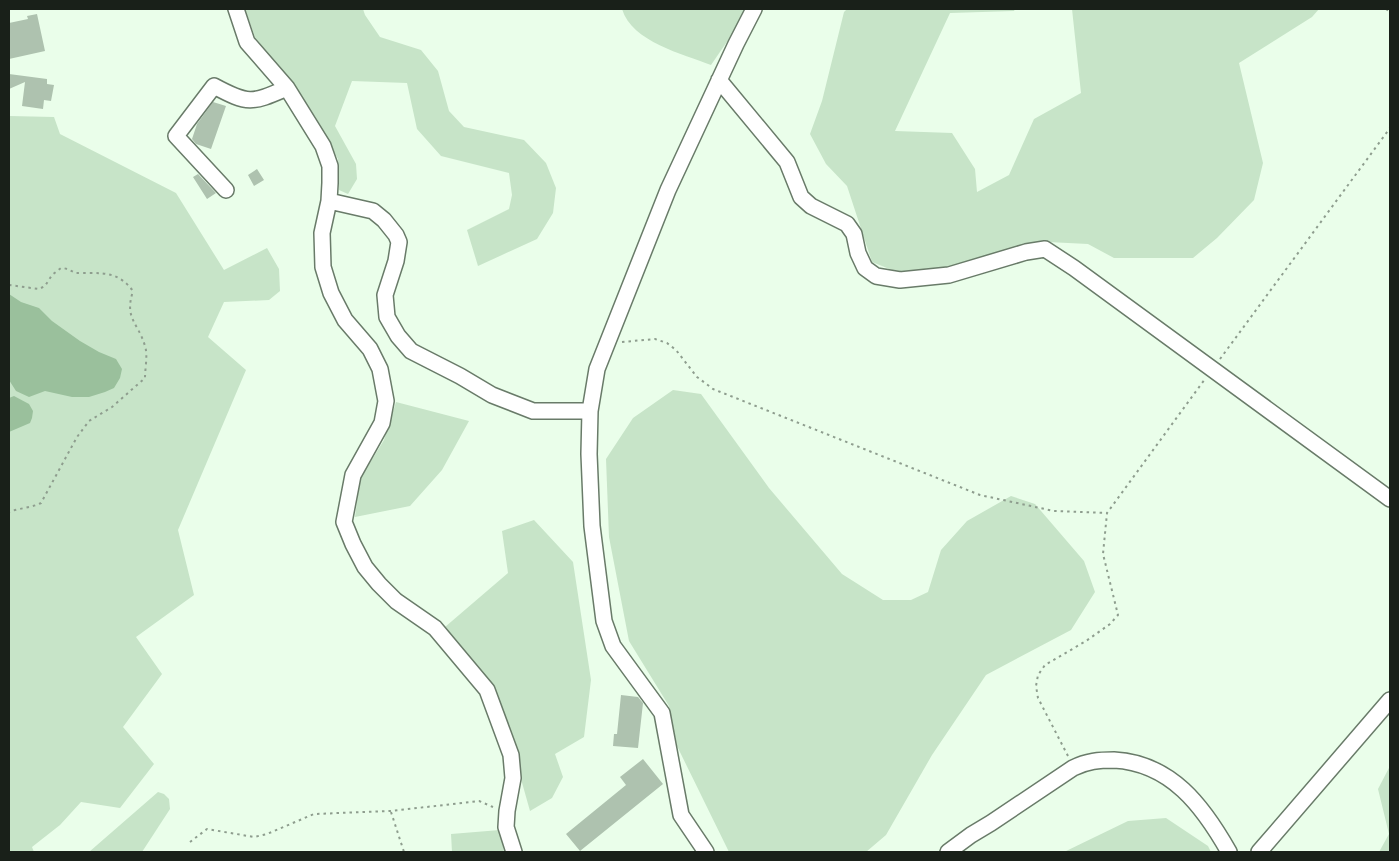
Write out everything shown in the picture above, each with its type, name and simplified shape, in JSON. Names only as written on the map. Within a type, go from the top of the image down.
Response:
[{"type":"street","points":[[236,9],[247,42],[288,88],[323,146],[330,166],[329,201],[322,233],[323,267],[331,294],[345,320],[370,349],[380,369],[386,401],[382,423],[353,475],[344,522],[365,567],[379,584],[396,601],[435,628],[487,690],[511,755],[513,778],[506,827],[514,852]]},
{"type":"street","points":[[706,852],[681,815],[662,713],[613,646],[604,621],[592,526],[589,454],[590,411],[597,369],[668,190],[754,9]]},
{"type":"street","points":[[719,80],[787,162],[801,197],[812,206],[847,224],[854,234],[858,253],[864,268],[876,276],[900,280],[949,275],[1026,252],[1045,250],[1074,268],[1390,499]]},
{"type":"street","points":[[226,190],[176,136],[214,86],[237,98],[247,100],[264,98],[288,88]]},
{"type":"street","points":[[329,201],[373,212],[384,220],[396,235],[399,242],[396,261],[384,295],[387,317],[398,336],[411,352],[460,376],[492,395],[532,411],[590,411]]},
{"type":"street","points":[[1259,852],[1390,700]]},
{"type":"street","points":[[948,852],[1073,768],[1085,762],[1099,760],[1131,761],[1149,766],[1164,774],[1180,786],[1203,810],[1229,852]]},
{"type":"path","points":[[1386,9],[1390,12]]},
{"type":"path","points":[[1073,768],[1038,698],[1036,686],[1038,675],[1045,665],[1086,641],[1110,624],[1118,615],[1103,554],[1107,514],[1390,128]]},
{"type":"path","points":[[9,285],[39,289],[45,286],[52,275],[61,268],[68,268],[76,273],[100,273],[118,276],[133,291],[129,314],[146,348],[145,378],[112,406],[89,421],[76,437],[41,503],[9,512]]},
{"type":"path","points":[[608,343],[656,339],[667,343],[676,350],[697,378],[714,389],[980,495],[1054,512],[1107,514]]},
{"type":"path","points":[[190,842],[207,829],[254,837],[267,834],[314,814],[391,812],[478,801],[492,806],[506,827]]},
{"type":"path","points":[[391,812],[404,852]]},
{"type":"shaded area","points":[[245,9],[363,9],[380,37],[421,50],[438,71],[449,111],[464,127],[524,140],[546,163],[556,188],[553,213],[537,239],[478,266],[467,230],[509,209],[512,195],[509,173],[441,156],[417,129],[407,83],[352,81],[335,126],[356,164],[357,179],[348,194],[339,190],[338,159],[314,115],[255,37]]},
{"type":"shaded area","points":[[622,9],[748,9],[711,65],[673,51],[647,38],[636,30]]},
{"type":"shaded area","points":[[847,9],[1015,9],[1014,11],[950,13],[895,131],[952,133],[975,169],[977,192],[1009,175],[1034,119],[1081,93],[1072,9],[1319,9],[1312,17],[1239,63],[1263,163],[1254,200],[1217,238],[1193,258],[1114,258],[1088,244],[1048,242],[989,255],[942,272],[897,272],[872,262],[847,186],[826,164],[810,134],[822,101],[844,12]]},
{"type":"shaded area","points":[[10,116],[54,117],[60,134],[176,193],[224,270],[267,248],[279,269],[280,291],[269,300],[224,302],[208,337],[246,370],[178,530],[194,595],[136,637],[162,674],[123,727],[154,764],[120,808],[81,802],[60,825],[32,847],[34,852],[9,852]]},
{"type":"shaded area","points":[[9,294],[21,302],[39,308],[52,321],[80,341],[116,359],[122,369],[120,378],[114,388],[89,397],[72,397],[45,391],[29,397],[16,391],[9,380]]},
{"type":"shaded area","points":[[673,390],[701,394],[769,488],[842,574],[883,600],[911,600],[928,592],[941,550],[967,521],[1011,496],[1035,504],[1084,561],[1095,592],[1071,630],[986,675],[932,755],[886,835],[866,852],[729,852],[677,746],[669,706],[629,641],[609,537],[606,459],[633,418]]},
{"type":"shaded area","points":[[14,396],[29,404],[33,411],[30,423],[9,432],[9,398]]},
{"type":"shaded area","points":[[396,402],[469,421],[442,470],[410,506],[355,517],[360,479],[384,440]]},
{"type":"shaded area","points":[[534,520],[573,562],[591,680],[584,737],[555,754],[563,777],[552,798],[530,811],[521,779],[519,753],[493,689],[445,627],[508,573],[502,531]]},
{"type":"shaded area","points":[[1390,766],[1390,852],[1379,852],[1389,834],[1378,789]]},
{"type":"shaded area","points":[[158,792],[164,794],[169,799],[170,809],[142,852],[89,852]]},
{"type":"shaded area","points":[[1166,818],[1208,846],[1211,852],[1064,852],[1128,821]]},
{"type":"shaded area","points":[[500,830],[504,852],[452,852],[451,834]]},
{"type":"building","points":[[37,14],[45,51],[9,59],[9,23],[28,19],[27,16]]},
{"type":"building","points":[[9,74],[47,79],[47,84],[54,85],[51,101],[44,100],[43,109],[22,106],[25,82],[9,89]]},
{"type":"building","points":[[213,102],[226,106],[211,149],[196,144],[192,139],[197,124]]},
{"type":"building","points":[[257,169],[264,180],[254,186],[248,175]]},
{"type":"building","points":[[198,174],[216,193],[207,199],[193,177]]},
{"type":"building","points":[[621,695],[638,697],[643,703],[638,748],[613,746],[614,734],[617,734]]},
{"type":"building","points":[[643,759],[663,784],[580,851],[566,834],[626,785],[620,777]]}]
